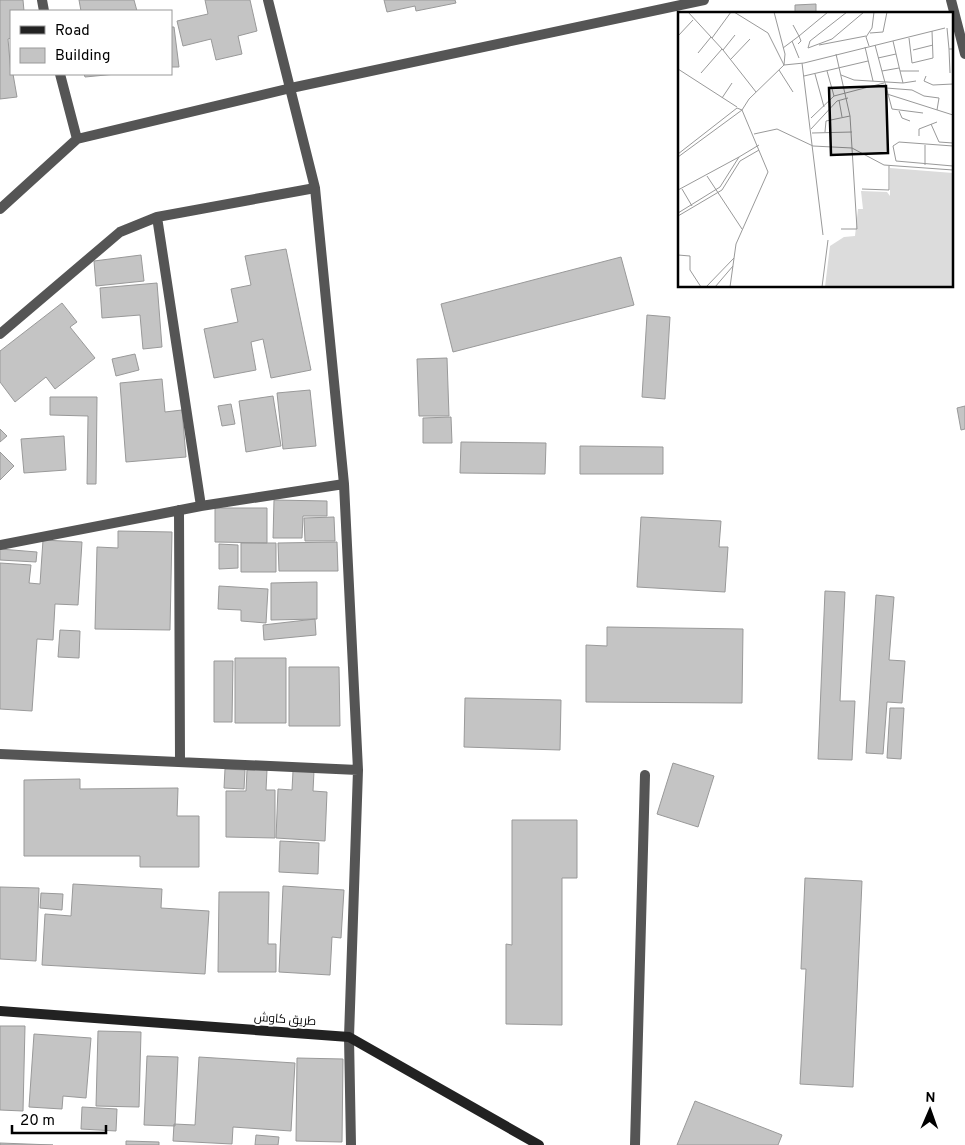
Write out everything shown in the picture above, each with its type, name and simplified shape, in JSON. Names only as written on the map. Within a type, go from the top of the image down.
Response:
[{"type":"street","points":[[268,0],[315,188],[344,484],[358,770],[349,1037],[351,1145]]},
{"type":"street","points":[[0,208],[77,139],[291,88],[704,0]]},
{"type":"street","points":[[950,0],[963,39],[965,54]]},
{"type":"street","points":[[60,75],[77,139]]},
{"type":"street","points":[[0,334],[120,232],[157,217],[315,188]]},
{"type":"street","points":[[157,217],[201,506]]},
{"type":"street","points":[[0,545],[201,506],[344,484]]},
{"type":"street","points":[[179,510],[180,761]]},
{"type":"street","points":[[0,754],[358,770]]},
{"type":"street","points":[[635,1145],[645,775]]},
{"type":"street","name":"طريق كاوش","points":[[0,1011],[349,1037],[539,1145]]},
{"type":"building","points":[[0,0],[23,0],[24,10],[10,10],[10,38],[8,39],[10,75],[13,75],[17,97],[0,99]]},
{"type":"building","points":[[79,0],[134,0],[137,10],[81,10]]},
{"type":"building","points":[[205,0],[250,0],[257,31],[238,36],[242,54],[216,60],[211,39],[183,46],[177,21],[208,14]]},
{"type":"building","points":[[384,0],[455,0],[456,3],[416,11],[415,6],[387,12]]},
{"type":"building","points":[[816,4],[816,12],[795,12],[795,5]]},
{"type":"building","points":[[172,27],[174,27],[179,67],[172,67]]},
{"type":"building","points":[[84,75],[106,75],[85,77]]},
{"type":"building","points":[[286,249],[311,370],[271,378],[263,339],[251,342],[256,370],[214,378],[204,329],[238,322],[231,289],[251,285],[245,256]]},
{"type":"building","points":[[141,255],[144,281],[96,286],[94,261]]},
{"type":"building","points":[[621,257],[634,305],[453,352],[441,304]]},
{"type":"building","points":[[157,283],[162,347],[143,349],[140,315],[102,318],[100,288]]},
{"type":"building","points":[[62,303],[77,322],[70,327],[95,358],[55,389],[46,377],[15,402],[0,382],[0,351]]},
{"type":"building","points":[[647,315],[670,317],[665,399],[642,397]]},
{"type":"building","points":[[135,354],[139,370],[116,376],[112,359]]},
{"type":"building","points":[[447,358],[449,416],[419,416],[417,359]]},
{"type":"building","points":[[162,379],[165,412],[182,410],[186,457],[126,462],[120,383]]},
{"type":"building","points":[[310,390],[316,446],[283,449],[277,393]]},
{"type":"building","points":[[273,396],[281,446],[246,452],[239,401]]},
{"type":"building","points":[[50,397],[97,397],[96,484],[87,484],[88,416],[50,415]]},
{"type":"building","points":[[231,404],[235,424],[222,426],[218,406]]},
{"type":"building","points":[[965,406],[965,429],[961,430],[957,408]]},
{"type":"building","points":[[451,417],[452,443],[423,443],[423,418]]},
{"type":"building","points":[[0,429],[7,436],[0,442]]},
{"type":"building","points":[[64,436],[66,470],[24,473],[21,439]]},
{"type":"building","points":[[461,442],[546,443],[545,474],[460,473]]},
{"type":"building","points":[[580,446],[663,447],[663,474],[580,474]]},
{"type":"building","points":[[0,452],[14,466],[0,480]]},
{"type":"building","points":[[274,500],[327,501],[327,516],[303,516],[302,538],[273,538]]},
{"type":"building","points":[[215,508],[267,508],[267,543],[215,542]]},
{"type":"building","points":[[334,517],[335,541],[305,541],[304,518]]},
{"type":"building","points":[[641,517],[721,521],[719,547],[728,547],[725,592],[637,587]]},
{"type":"building","points":[[118,531],[172,532],[170,630],[95,629],[97,547],[118,548]]},
{"type":"building","points":[[43,540],[82,542],[78,605],[55,604],[53,640],[37,639],[32,711],[0,709],[0,563],[31,565],[29,583],[40,584]]},
{"type":"building","points":[[337,542],[338,571],[279,571],[278,543]]},
{"type":"building","points":[[241,543],[276,543],[276,572],[241,572]]},
{"type":"building","points":[[219,544],[238,545],[238,568],[219,569]]},
{"type":"building","points":[[0,549],[37,552],[36,562],[0,560]]},
{"type":"building","points":[[317,582],[317,619],[271,620],[271,583]]},
{"type":"building","points":[[219,586],[268,589],[266,623],[241,621],[241,610],[218,609]]},
{"type":"building","points":[[825,591],[845,592],[840,701],[855,701],[852,760],[818,759]]},
{"type":"building","points":[[876,595],[894,597],[889,660],[905,661],[902,703],[887,702],[883,754],[866,753]]},
{"type":"building","points":[[315,619],[316,635],[264,640],[263,625]]},
{"type":"building","points":[[607,627],[743,629],[742,703],[586,702],[586,645],[607,646]]},
{"type":"building","points":[[60,630],[80,631],[79,658],[58,657]]},
{"type":"building","points":[[235,658],[286,658],[286,723],[235,723]]},
{"type":"building","points":[[214,661],[233,661],[232,722],[214,722]]},
{"type":"building","points":[[289,667],[339,667],[340,726],[289,726]]},
{"type":"building","points":[[465,698],[561,700],[560,750],[464,747]]},
{"type":"building","points":[[890,708],[904,708],[901,759],[887,758]]},
{"type":"building","points":[[673,763],[714,776],[698,827],[657,814]]},
{"type":"building","points":[[225,769],[245,770],[244,789],[224,788]]},
{"type":"building","points":[[247,770],[267,770],[266,790],[275,790],[275,838],[226,837],[226,791],[246,791]]},
{"type":"building","points":[[293,771],[314,771],[313,791],[327,792],[325,841],[276,838],[278,789],[292,790]]},
{"type":"building","points":[[80,779],[80,789],[178,788],[177,816],[199,816],[199,867],[140,867],[140,856],[24,856],[24,780]]},
{"type":"building","points":[[512,820],[577,820],[577,878],[562,878],[562,1025],[506,1024],[506,944],[512,945]]},
{"type":"building","points":[[280,841],[319,843],[318,874],[279,872]]},
{"type":"building","points":[[805,878],[862,881],[853,1087],[800,1084],[806,969],[801,969]]},
{"type":"building","points":[[73,884],[162,889],[161,908],[209,911],[205,974],[42,965],[45,914],[71,916]]},
{"type":"building","points":[[283,886],[344,890],[341,938],[332,937],[330,975],[279,972]]},
{"type":"building","points":[[0,887],[39,888],[36,961],[0,959]]},
{"type":"building","points":[[219,892],[269,892],[268,944],[276,944],[276,972],[218,972]]},
{"type":"building","points":[[41,893],[63,894],[62,910],[40,908]]},
{"type":"building","points":[[0,1026],[25,1026],[23,1111],[0,1110]]},
{"type":"building","points":[[98,1031],[141,1032],[139,1107],[96,1106]]},
{"type":"building","points":[[34,1034],[91,1038],[86,1098],[63,1096],[62,1109],[29,1107]]},
{"type":"building","points":[[147,1056],[178,1057],[175,1126],[144,1125]]},
{"type":"building","points":[[199,1057],[295,1063],[291,1131],[233,1127],[232,1144],[173,1141],[174,1124],[195,1125]]},
{"type":"building","points":[[297,1058],[343,1059],[342,1142],[296,1141]]},
{"type":"building","points":[[695,1101],[782,1135],[778,1145],[677,1145]]},
{"type":"building","points":[[82,1107],[117,1109],[116,1131],[81,1129]]},
{"type":"building","points":[[256,1135],[279,1137],[278,1145],[255,1145]]},
{"type":"building","points":[[126,1141],[159,1142],[159,1145],[126,1145]]},
{"type":"building","points":[[0,1143],[53,1145],[0,1145]]}]
